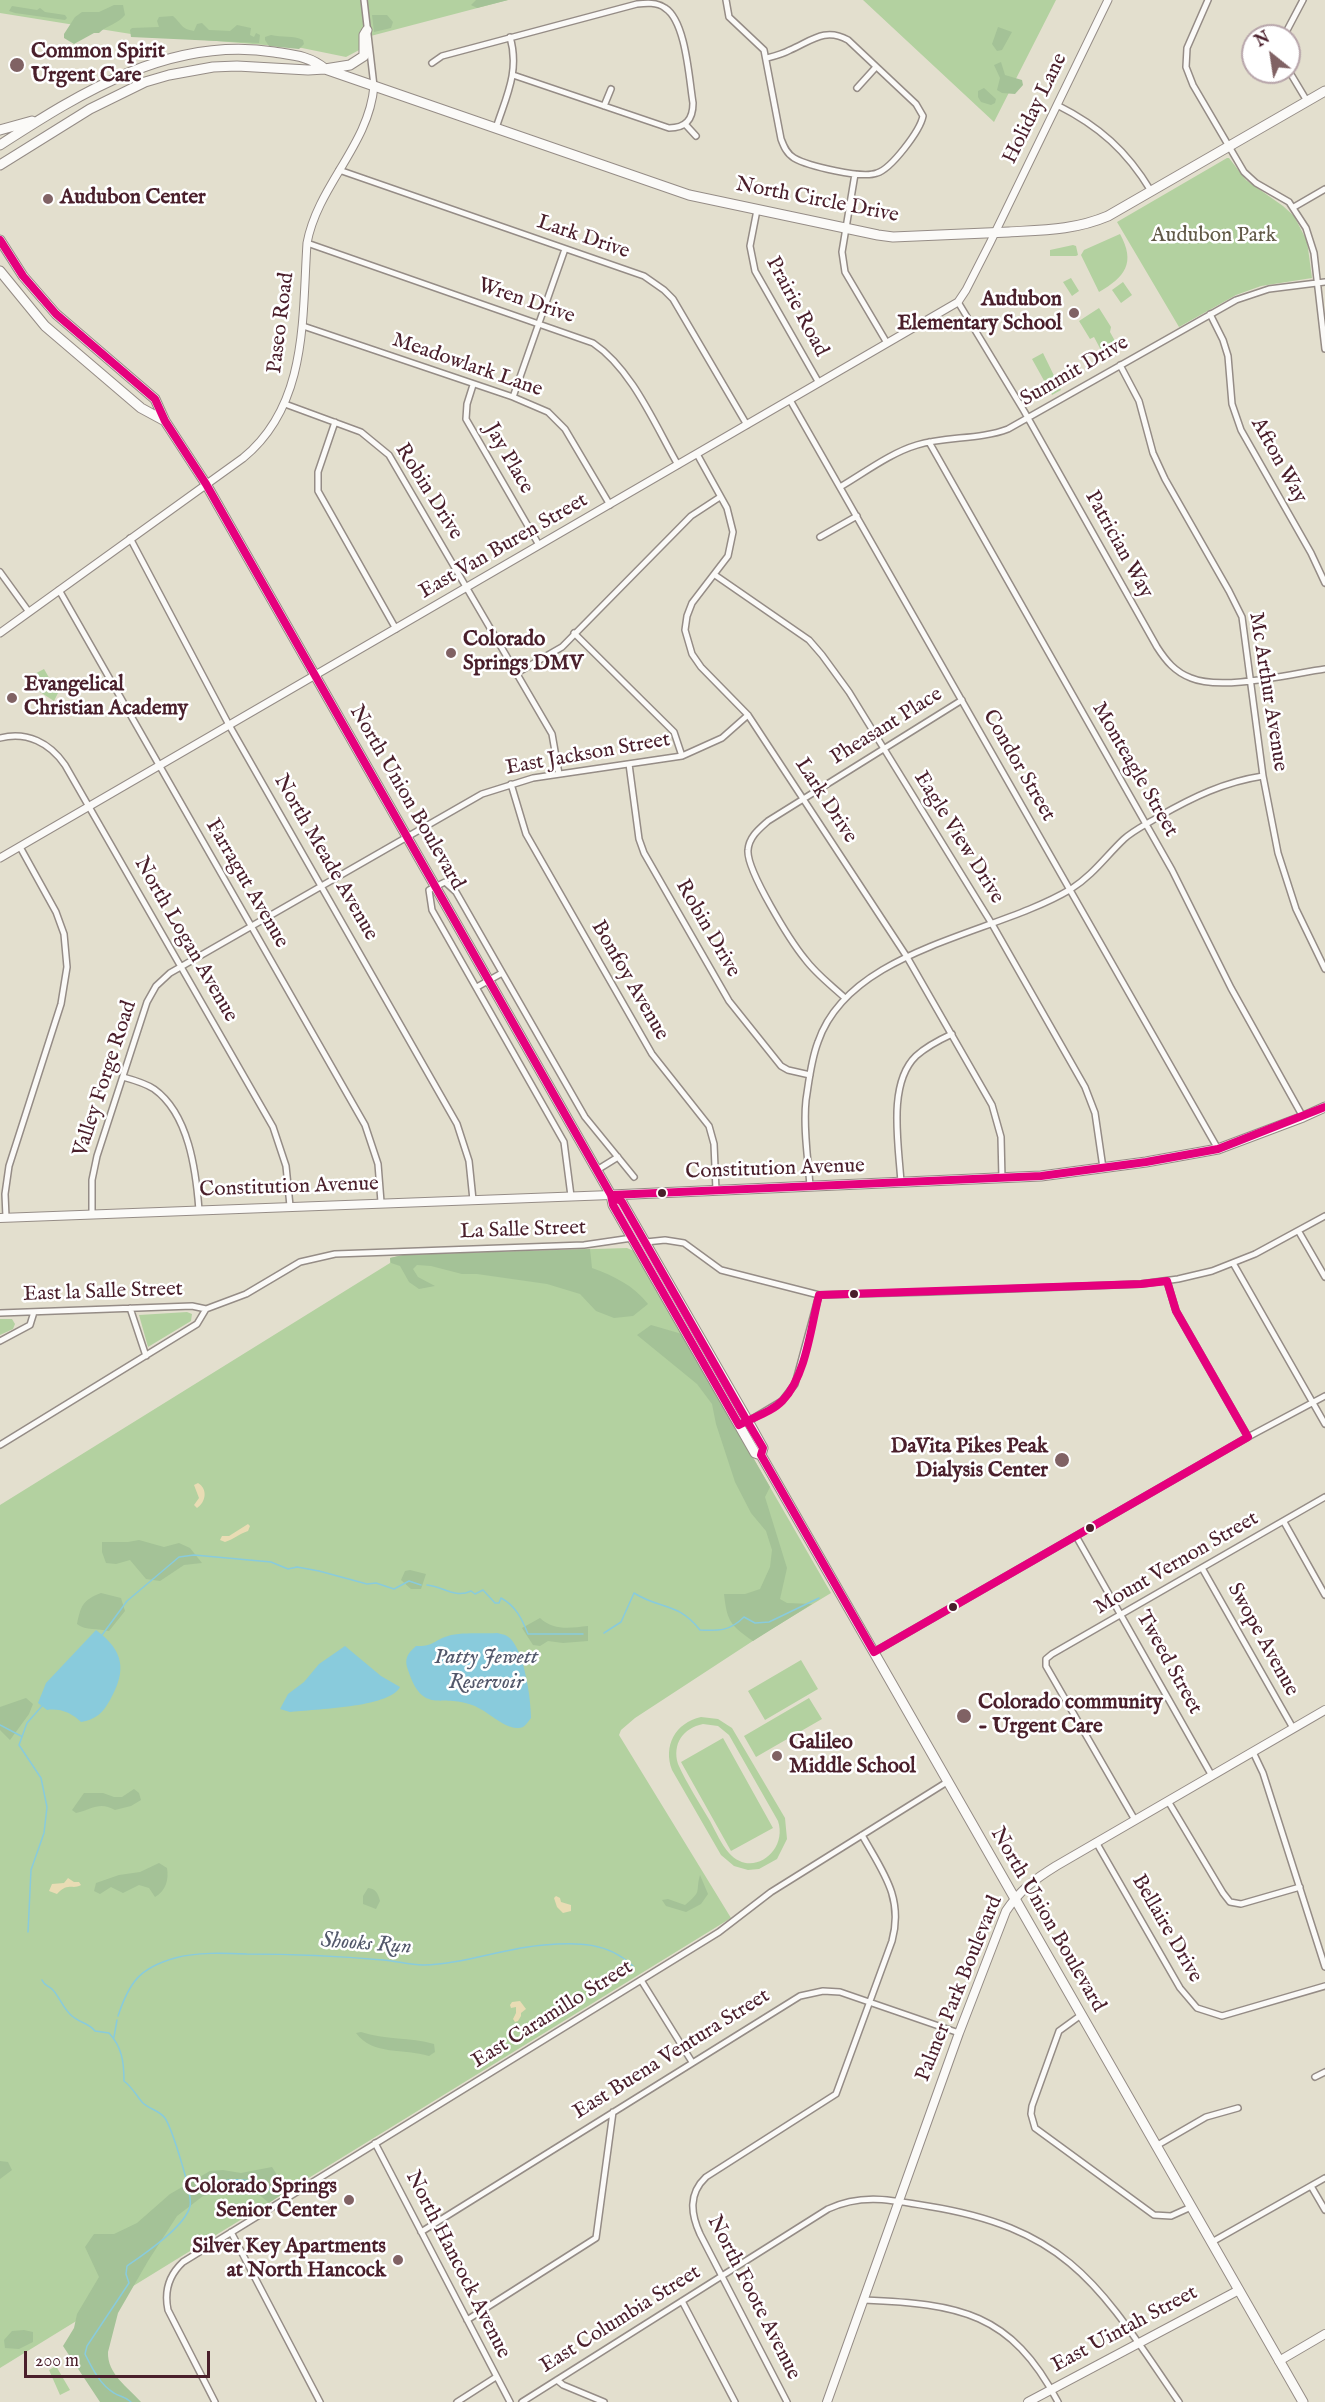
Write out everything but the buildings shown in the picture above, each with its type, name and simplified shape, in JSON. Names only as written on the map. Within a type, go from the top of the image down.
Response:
[{"type":"main road","points":[[325,69],[350,65],[360,60],[365,51],[364,35],[367,30]]},
{"type":"main road","name":"North Circle Drive","points":[[0,145],[45,116],[110,80],[142,67],[192,54],[264,51],[306,57],[325,69],[689,195],[893,237],[994,233],[1058,230],[1084,225],[1108,216],[1325,91]]},
{"type":"main road","name":"North Circle Drive","points":[[0,165],[90,109],[153,79],[213,67],[325,69]]},
{"type":"main road","points":[[0,130],[45,116]]},
{"type":"main road","name":"North Union Boulevard","points":[[0,240],[39,296],[79,335],[155,399],[165,422],[206,484],[597,1170],[612,1195],[622,1202],[743,1423]]},
{"type":"main road","name":"North Union Boulevard","points":[[0,271],[45,326],[141,408],[165,422]]},
{"type":"main road","name":"Constitution Avenue","points":[[3,1217],[1002,1179],[1189,1156],[1218,1149],[1325,1107]]},
{"type":"main road","name":"North Union Boulevard","points":[[612,1195],[613,1205],[632,1238],[743,1423],[763,1448],[761,1455],[1303,2402]]},
{"type":"main road","name":"Palmer Park Boulevard","points":[[827,2402],[959,2033],[1004,1916],[1014,1898],[1024,1887],[1096,1842],[1325,1710]]},
{"type":"main road","name":"East Uintah Street","points":[[1028,2402],[1239,2290]]},
{"type":"main road","points":[[1279,2361],[1325,2334]]},
{"type":"street","name":"Paseo Road","points":[[0,633],[254,448],[272,426],[285,404],[300,355],[307,243],[315,213],[365,126],[372,105],[374,86],[364,0]]},
{"type":"street","points":[[726,0],[729,16],[761,45],[767,58],[781,139],[786,151],[801,162],[855,174],[876,174],[887,167],[918,131],[923,116],[916,104],[848,40],[833,34],[820,35],[791,50],[767,58]]},
{"type":"street","name":"Holiday Lane","points":[[994,233],[1108,0]]},
{"type":"street","points":[[1208,0],[1187,48],[1186,67],[1193,85],[1228,146],[1249,177],[1284,198],[1294,207],[1306,228],[1312,243],[1325,349]]},
{"type":"street","points":[[1290,24],[1303,0]]},
{"type":"street","points":[[432,63],[442,56],[510,37],[637,4],[652,3],[664,7],[674,17],[680,30],[693,103],[692,115],[686,124],[669,128],[513,75]]},
{"type":"street","points":[[496,129],[513,75],[515,56],[510,37]]},
{"type":"street","points":[[857,88],[876,67]]},
{"type":"street","points":[[1297,84],[1307,101]]},
{"type":"street","points":[[604,106],[611,89]]},
{"type":"street","points":[[1057,105],[1084,119],[1116,144],[1135,165],[1151,191]]},
{"type":"street","points":[[923,116],[931,116]]},
{"type":"street","points":[[686,124],[696,136]]},
{"type":"street","name":"Lark Drive","points":[[339,171],[644,276],[673,299],[747,425]]},
{"type":"street","points":[[855,174],[842,252],[846,272],[887,343]]},
{"type":"street","points":[[1294,207],[1325,189]]},
{"type":"street","name":"Prairie Road","points":[[757,210],[750,246],[755,271],[819,383]]},
{"type":"street","name":"East Van Buren Street","points":[[0,858],[958,302],[966,291],[994,233]]},
{"type":"street","name":"Wren Drive","points":[[307,243],[593,344],[614,359],[630,382],[678,465]]},
{"type":"street","name":"Jay Place","points":[[513,397],[565,249]]},
{"type":"street","name":"Summit Drive","points":[[840,487],[906,449],[929,442],[993,434],[1028,418],[1236,300],[1261,291],[1325,282]]},
{"type":"street","name":"Patrician Way","points":[[958,302],[1028,418],[1165,659],[1181,673],[1207,683],[1251,680],[1325,669]]},
{"type":"street","name":"Afton Way","points":[[1210,314],[1228,356],[1232,404],[1238,422],[1311,553],[1325,583]]},
{"type":"street","name":"Meadowlark Lane","points":[[303,326],[513,397],[548,412],[571,438],[610,505]]},
{"type":"street","name":"Mc Arthur Avenue","points":[[1120,365],[1139,401],[1150,442],[1165,479],[1239,609],[1245,633],[1263,776],[1282,869],[1307,934],[1325,969]]},
{"type":"street","name":"Jay Place","points":[[473,385],[467,404],[466,419],[539,546]]},
{"type":"street","name":"Condor Street","points":[[790,400],[1218,1149]]},
{"type":"street","name":"Robin Drive","points":[[285,404],[367,436],[389,455],[552,734],[559,774]]},
{"type":"street","points":[[335,422],[318,472],[318,491],[396,629]]},
{"type":"street","name":"Monteagle Street","points":[[929,442],[1172,870],[1231,988],[1303,1117]]},
{"type":"street","name":"Lark Drive","points":[[697,454],[731,521],[732,543],[728,556],[691,607],[686,630],[687,642],[692,654],[701,667],[748,715],[907,957],[987,1093],[998,1121],[1001,1137],[1002,1179]]},
{"type":"street","points":[[515,674],[562,647],[691,516],[720,497]]},
{"type":"street","points":[[820,537],[857,516]]},
{"type":"street","name":"North Meade Avenue","points":[[130,538],[229,725],[457,1124],[469,1161],[473,1200]]},
{"type":"street","points":[[0,572],[29,612]]},
{"type":"street","name":"Eagle View Drive","points":[[715,575],[816,647],[849,692],[992,924],[1090,1098],[1095,1113],[1103,1168]]},
{"type":"street","name":"Farragut Avenue","points":[[59,590],[365,1125],[378,1164],[381,1202]]},
{"type":"street","points":[[574,633],[674,732],[682,756]]},
{"type":"street","name":"Pheasant Place","points":[[844,998],[814,970],[797,948],[755,877],[748,859],[748,850],[757,831],[804,798],[962,700]]},
{"type":"street","name":"East Jackson Street","points":[[181,967],[482,794],[511,784],[559,774],[682,756],[722,738],[748,715]]},
{"type":"street","name":"North Logan Avenue","points":[[0,738],[23,736],[47,745],[65,765],[273,1127],[286,1166],[290,1206]]},
{"type":"street","name":"Robin Drive","points":[[629,764],[640,846],[729,1001],[781,1066],[810,1075]]},
{"type":"street","points":[[810,1186],[806,1116],[810,1075],[819,1038],[826,1023],[844,998],[864,979],[907,957],[1041,904],[1089,876],[1126,837],[1146,824],[1223,784],[1263,776]]},
{"type":"street","name":"Bonfoy Avenue","points":[[511,784],[526,834],[646,1044],[709,1126],[714,1144],[716,1190]]},
{"type":"street","points":[[3,1217],[9,1166],[61,1004],[68,968],[64,934],[56,912],[20,847]]},
{"type":"street","points":[[571,1196],[564,1142],[429,903],[429,890],[436,885],[445,882],[453,887],[585,1117],[634,1177]]},
{"type":"street","name":"Valley Forge Road","points":[[92,1214],[94,1168],[151,993],[164,979],[181,967]]},
{"type":"street","points":[[477,987],[502,973]]},
{"type":"street","points":[[901,1183],[898,1108],[901,1081],[915,1057],[951,1034]]},
{"type":"street","points":[[123,1077],[155,1090],[167,1102],[175,1115],[186,1138],[194,1165],[199,1210]]},
{"type":"street","points":[[597,1170],[618,1157]]},
{"type":"street","points":[[645,1243],[666,1240],[684,1243],[721,1270],[819,1295],[1141,1284],[1212,1271],[1299,1232],[1325,1216]]},
{"type":"street","points":[[1299,1232],[1325,1277]]},
{"type":"street","name":"La Salle Street","points":[[206,1310],[240,1296],[300,1262],[324,1256],[584,1245],[632,1238]]},
{"type":"street","points":[[1233,1263],[1325,1424]]},
{"type":"street","points":[[1167,1281],[1176,1311],[1248,1437]]},
{"type":"street","points":[[743,1423],[782,1401],[795,1384],[819,1295]]},
{"type":"street","name":"East la Salle Street","points":[[0,1313],[192,1306],[206,1310]]},
{"type":"street","points":[[130,1308],[146,1356]]},
{"type":"street","points":[[0,1445],[197,1324],[206,1310]]},
{"type":"street","points":[[0,1341],[30,1325],[34,1312]]},
{"type":"street","points":[[874,1652],[1248,1437],[1325,1396]]},
{"type":"street","name":"Mount Vernon Street","points":[[1135,1820],[1046,1666],[1047,1659],[1325,1497]]},
{"type":"street","points":[[1284,1522],[1325,1595]]},
{"type":"street","name":"Tweed Street","points":[[1076,1536],[1212,1776]]},
{"type":"street","name":"Swope Avenue","points":[[1202,1568],[1293,1728]]},
{"type":"street","points":[[1253,1752],[1263,1773],[1325,1967]]},
{"type":"street","name":"East Caramillo Street","points":[[215,2402],[168,2310],[167,2289],[174,2272],[183,2262],[641,1980],[728,1925],[771,1892],[947,1782]]},
{"type":"street","points":[[1168,1801],[1230,1902],[1241,1904],[1300,1887]]},
{"type":"street","name":"North Foote Avenue","points":[[787,2402],[694,2220],[692,2201],[697,2187],[711,2173],[836,2094],[894,1932],[895,1904],[887,1878],[862,1835]]},
{"type":"street","name":"Bellaire Drive","points":[[1096,1842],[1180,1988],[1197,2008],[1213,2015],[1234,2014],[1325,1986]]},
{"type":"street","points":[[641,1980],[692,2062]]},
{"type":"street","name":"East Buena Ventura Street","points":[[421,2232],[800,1996],[832,1991],[871,2001],[959,2033]]},
{"type":"street","points":[[1081,2015],[1059,2031],[1032,2106],[1031,2114],[1035,2128],[1154,2215],[1171,2216],[1191,2207]]},
{"type":"street","points":[[1315,2077],[1325,2072]]},
{"type":"street","points":[[1156,2146],[1206,2117],[1238,2108]]},
{"type":"street","points":[[467,2320],[596,2238],[613,2112]]},
{"type":"street","name":"North Hancock Avenue","points":[[375,2144],[510,2402]]},
{"type":"street","points":[[1212,2242],[1325,2178]]},
{"type":"street","points":[[1311,2186],[1325,2210]]},
{"type":"street","name":"East Columbia Street","points":[[522,2402],[838,2204],[864,2198],[899,2201]]},
{"type":"street","points":[[899,2201],[970,2213],[1014,2228],[1058,2252],[1085,2275],[1113,2305],[1179,2402]]},
{"type":"street","points":[[231,2232],[320,2402]]},
{"type":"street","points":[[864,2300],[939,2306],[959,2310],[975,2317],[1017,2343],[1030,2357],[1058,2402]]},
{"type":"street","points":[[682,2301],[735,2402]]},
{"type":"street","points":[[457,2402],[496,2377]]},
{"type":"street","points":[[557,2380],[563,2385],[604,2402]]},
{"type":"green space","points":[[0,0],[508,0],[363,38],[363,48],[346,57],[302,48],[131,34],[0,13]]},
{"type":"green space","points":[[476,0],[508,0],[477,8],[471,5]]},
{"type":"green space","points":[[863,0],[1056,0],[994,122]]},
{"type":"green space","points":[[114,5],[123,5],[125,15],[119,20],[99,33],[94,33],[74,44],[64,38],[64,34],[75,17],[82,12],[99,12]]},
{"type":"green space","points":[[12,6],[37,10],[40,8],[45,12],[65,15],[67,18],[65,20],[15,13],[9,11]]},
{"type":"green space","points":[[372,15],[387,15],[393,22],[391,28],[374,32]]},
{"type":"green space","points":[[173,16],[184,27],[194,31],[197,24],[202,23],[209,30],[230,31],[237,25],[251,28],[250,35],[254,37],[256,33],[260,35],[259,43],[131,37],[132,28],[159,27],[157,21],[159,17]]},
{"type":"green space","points":[[998,27],[1012,32],[1002,50],[997,51],[992,44]]},
{"type":"green space","points":[[271,35],[299,38],[304,44],[299,49],[269,46],[265,37]]},
{"type":"green space","points":[[1001,62],[1005,75],[1022,80],[1023,85],[1015,94],[1002,93],[997,90],[1000,78],[994,65]]},
{"type":"green space","points":[[984,88],[996,99],[995,103],[991,105],[981,102],[978,91]]},
{"type":"green space","name":"Audubon Park","points":[[1227,158],[1246,180],[1294,216],[1307,241],[1312,278],[1261,286],[1236,295],[1179,327],[1117,222]]},
{"type":"green space","points":[[1120,234],[1127,253],[1125,268],[1116,281],[1099,292],[1081,255],[1084,250]]},
{"type":"green space","points":[[1076,246],[1078,255],[1076,256],[1050,256],[1050,250]]},
{"type":"green space","points":[[1071,278],[1079,291],[1072,296],[1063,282]]},
{"type":"green space","points":[[1123,282],[1132,295],[1121,303],[1112,290]]},
{"type":"green space","points":[[1099,308],[1111,327],[1110,332],[1115,341],[1102,352],[1094,337],[1090,339],[1079,321]]},
{"type":"green space","points":[[1043,353],[1061,390],[1052,395],[1032,359]]},
{"type":"green space","points":[[44,669],[58,693],[54,701],[29,685],[25,679]]},
{"type":"green space","points":[[627,1248],[634,1251],[831,1593],[635,1718],[621,1730],[619,1735],[731,1918],[0,2368],[0,1505],[390,1263],[390,1258],[403,1255]]},
{"type":"green space","points":[[590,1249],[592,1268],[623,1282],[636,1291],[648,1304],[633,1316],[614,1318],[596,1311],[580,1294],[547,1284],[462,1274],[417,1265],[413,1269],[418,1277],[435,1286],[419,1289],[409,1282],[400,1266],[391,1263],[390,1258],[403,1255]]},
{"type":"green space","points":[[187,1312],[192,1314],[191,1321],[148,1347],[139,1315]]},
{"type":"green space","points":[[0,1319],[12,1319],[15,1324],[13,1329],[0,1335]]},
{"type":"green space","points":[[651,1325],[682,1334],[770,1487],[765,1497],[787,1568],[780,1599],[787,1603],[812,1604],[753,1641],[731,1622],[724,1594],[745,1594],[760,1589],[770,1567],[772,1550],[766,1531],[751,1513],[735,1482],[716,1424],[712,1404],[697,1384],[637,1335]]},
{"type":"green space","points":[[139,1540],[164,1547],[179,1543],[190,1548],[202,1563],[184,1565],[160,1581],[146,1579],[130,1560],[116,1564],[106,1563],[102,1552],[102,1542]]},
{"type":"green space","points":[[405,1571],[426,1574],[421,1589],[411,1589],[401,1580]]},
{"type":"green space","points":[[101,1593],[121,1598],[125,1611],[109,1631],[77,1624],[84,1604]]},
{"type":"green space","points":[[540,1618],[557,1627],[588,1626],[588,1641],[563,1643],[548,1641],[540,1646],[533,1645],[522,1628]]},
{"type":"green space","points":[[801,1660],[818,1689],[765,1720],[748,1691]]},
{"type":"green space","points":[[26,1698],[33,1704],[29,1714],[10,1740],[0,1730],[0,1707]]},
{"type":"green space","points":[[809,1698],[822,1719],[756,1757],[744,1736]]},
{"type":"green space","points":[[701,1717],[718,1719],[732,1728],[785,1818],[787,1839],[777,1859],[759,1869],[748,1870],[734,1866],[721,1855],[672,1770],[670,1744],[678,1730],[692,1720]],"holes":[[[703,1724],[718,1726],[729,1735],[778,1821],[780,1832],[778,1842],[766,1858],[757,1862],[748,1863],[738,1860],[729,1853],[678,1764],[678,1744],[685,1733]]]},
{"type":"green space","points":[[723,1738],[773,1828],[731,1851],[681,1762]]},
{"type":"green space","points":[[134,1789],[139,1793],[141,1800],[131,1806],[115,1810],[100,1806],[76,1813],[72,1810],[84,1793],[103,1793],[122,1797]]},
{"type":"green space","points":[[159,1863],[167,1868],[168,1876],[164,1888],[155,1897],[149,1888],[139,1885],[123,1893],[111,1887],[100,1894],[94,1891],[96,1883],[119,1875],[140,1872]]},
{"type":"green space","points":[[700,1875],[708,1894],[701,1904],[686,1912],[666,1906],[662,1900],[668,1899],[685,1905],[691,1900],[697,1891]]},
{"type":"green space","points":[[368,1888],[375,1890],[380,1901],[376,1909],[363,1904],[363,1896]]},
{"type":"green space","points":[[356,2033],[434,2044],[435,2052],[429,2056],[380,2048],[363,2040]]},
{"type":"green space","points":[[0,2161],[8,2162],[12,2170],[0,2179]]},
{"type":"green space","points":[[272,2167],[287,2191],[269,2203],[256,2192],[236,2189],[203,2196],[177,2216],[118,2313],[108,2352],[115,2374],[141,2402],[100,2402],[63,2346],[74,2328],[77,2314],[99,2277],[85,2247],[94,2234],[114,2234],[137,2223],[170,2194],[210,2171],[223,2170],[241,2173]]},
{"type":"green space","points":[[12,2331],[33,2332],[33,2342],[19,2349],[5,2348],[4,2340]]},
{"type":"green space","points":[[56,2366],[70,2390],[60,2395],[49,2370]]},
{"type":"sand","points":[[198,1483],[205,1495],[197,1508],[194,1505],[199,1498],[194,1485]]},
{"type":"sand","points":[[248,1524],[250,1526],[248,1531],[225,1542],[220,1540],[222,1536],[229,1536]]},
{"type":"sand","points":[[68,1878],[81,1885],[64,1888],[57,1894],[49,1891],[52,1884],[64,1883]]},
{"type":"sand","points":[[556,1896],[561,1902],[571,1905],[571,1911],[563,1913],[557,1907],[554,1898]]},
{"type":"sand","points":[[520,2001],[526,2009],[515,2022],[513,2019],[516,2007],[511,2008],[510,2005],[512,2002]]},
{"type":"water","points":[[96,1630],[112,1646],[120,1662],[119,1679],[107,1705],[94,1718],[81,1722],[66,1712],[47,1710],[38,1703],[46,1683]]},
{"type":"water","name":"Patty Jewett Reservoir","points":[[497,1633],[506,1635],[513,1642],[522,1661],[530,1699],[531,1718],[527,1724],[519,1728],[511,1727],[472,1705],[434,1700],[420,1693],[406,1663],[408,1654],[416,1646],[430,1644],[453,1635]]},
{"type":"water","points":[[345,1646],[381,1676],[400,1687],[393,1694],[367,1703],[290,1712],[280,1709],[288,1694],[304,1682],[319,1664]]},
{"type":"waterway","name":"Shooks Run","points":[[102,1635],[127,1601],[179,1557],[194,1555],[271,1562],[288,1569],[297,1567],[319,1571],[394,1589],[409,1581],[421,1585]]},
{"type":"waterway","name":"Shooks Run","points":[[427,1585],[459,1594],[471,1591],[475,1594],[483,1590],[495,1603],[499,1603],[501,1598],[518,1613],[528,1634],[583,1634]]},
{"type":"waterway","name":"Shooks Run","points":[[604,1633],[621,1622],[634,1593],[677,1610],[700,1630],[729,1628],[744,1617],[755,1623],[769,1622],[819,1598]]},
{"type":"waterway","name":"Shooks Run","points":[[28,1932],[31,1870],[44,1833],[47,1807],[41,1778],[19,1745],[27,1723],[42,1706]]},
{"type":"waterway","name":"Shooks Run","points":[[0,1725],[21,1736]]},
{"type":"waterway","name":"Shooks Run","points":[[118,2016],[126,1994],[144,1972],[163,1962],[192,1955],[220,1953],[315,1956],[423,1965],[454,1962],[529,1947],[580,1944],[592,1945],[613,1952],[633,1966]]},
{"type":"waterway","name":"Shooks Run","points":[[42,1980],[55,1992],[72,2016],[95,2031],[109,2033],[113,2038],[121,2055],[124,2081],[144,2104],[160,2113],[168,2124],[188,2189],[190,2206],[187,2214],[173,2231],[127,2266],[126,2274],[129,2283],[87,2346],[85,2354],[101,2381],[109,2390],[131,2402]]},
{"type":"waterway","name":"Shooks Run","points":[[114,2037],[117,2020]]},
{"type":"waterway","name":"Shooks Run","points":[[191,2193],[211,2184],[233,2180],[255,2182],[274,2192]]},
{"type":"transit line","points":[[0,240],[23,276],[56,314],[155,399],[165,421],[206,484],[611,1195]]},
{"type":"transit line","points":[[611,1195],[1041,1176],[1146,1162],[1218,1149],[1325,1107]]},
{"type":"transit line","points":[[611,1195],[622,1202],[747,1421]]},
{"type":"transit line","points":[[611,1195],[613,1205],[739,1425],[747,1421]]},
{"type":"transit line","points":[[1167,1281],[1176,1311],[1248,1437],[874,1652],[761,1455],[763,1448],[747,1421],[775,1407],[791,1390],[802,1364],[819,1295],[1141,1284],[1167,1281]]},
{"type":"place","name":"Common Spirit Urgent Care","points":[[17,65]]},
{"type":"place","name":"Audubon Center","points":[[48,199]]},
{"type":"place","name":"Audubon Elementary School","points":[[1074,313]]},
{"type":"place","name":"Colorado Springs DMV","points":[[451,653]]},
{"type":"place","name":"Evangelical Christian Academy","points":[[12,698]]},
{"type":"place","name":"DaVita Pikes Peak Dialysis Center","points":[[1062,1460]]},
{"type":"place","name":"Colorado community - Urgent Care","points":[[964,1716]]},
{"type":"place","name":"Galileo Middle School","points":[[777,1756]]},
{"type":"place","name":"Colorado Springs Senior Center","points":[[349,2200]]},
{"type":"place","name":"Silver Key Apartments at North Hancock","points":[[398,2260]]}]
